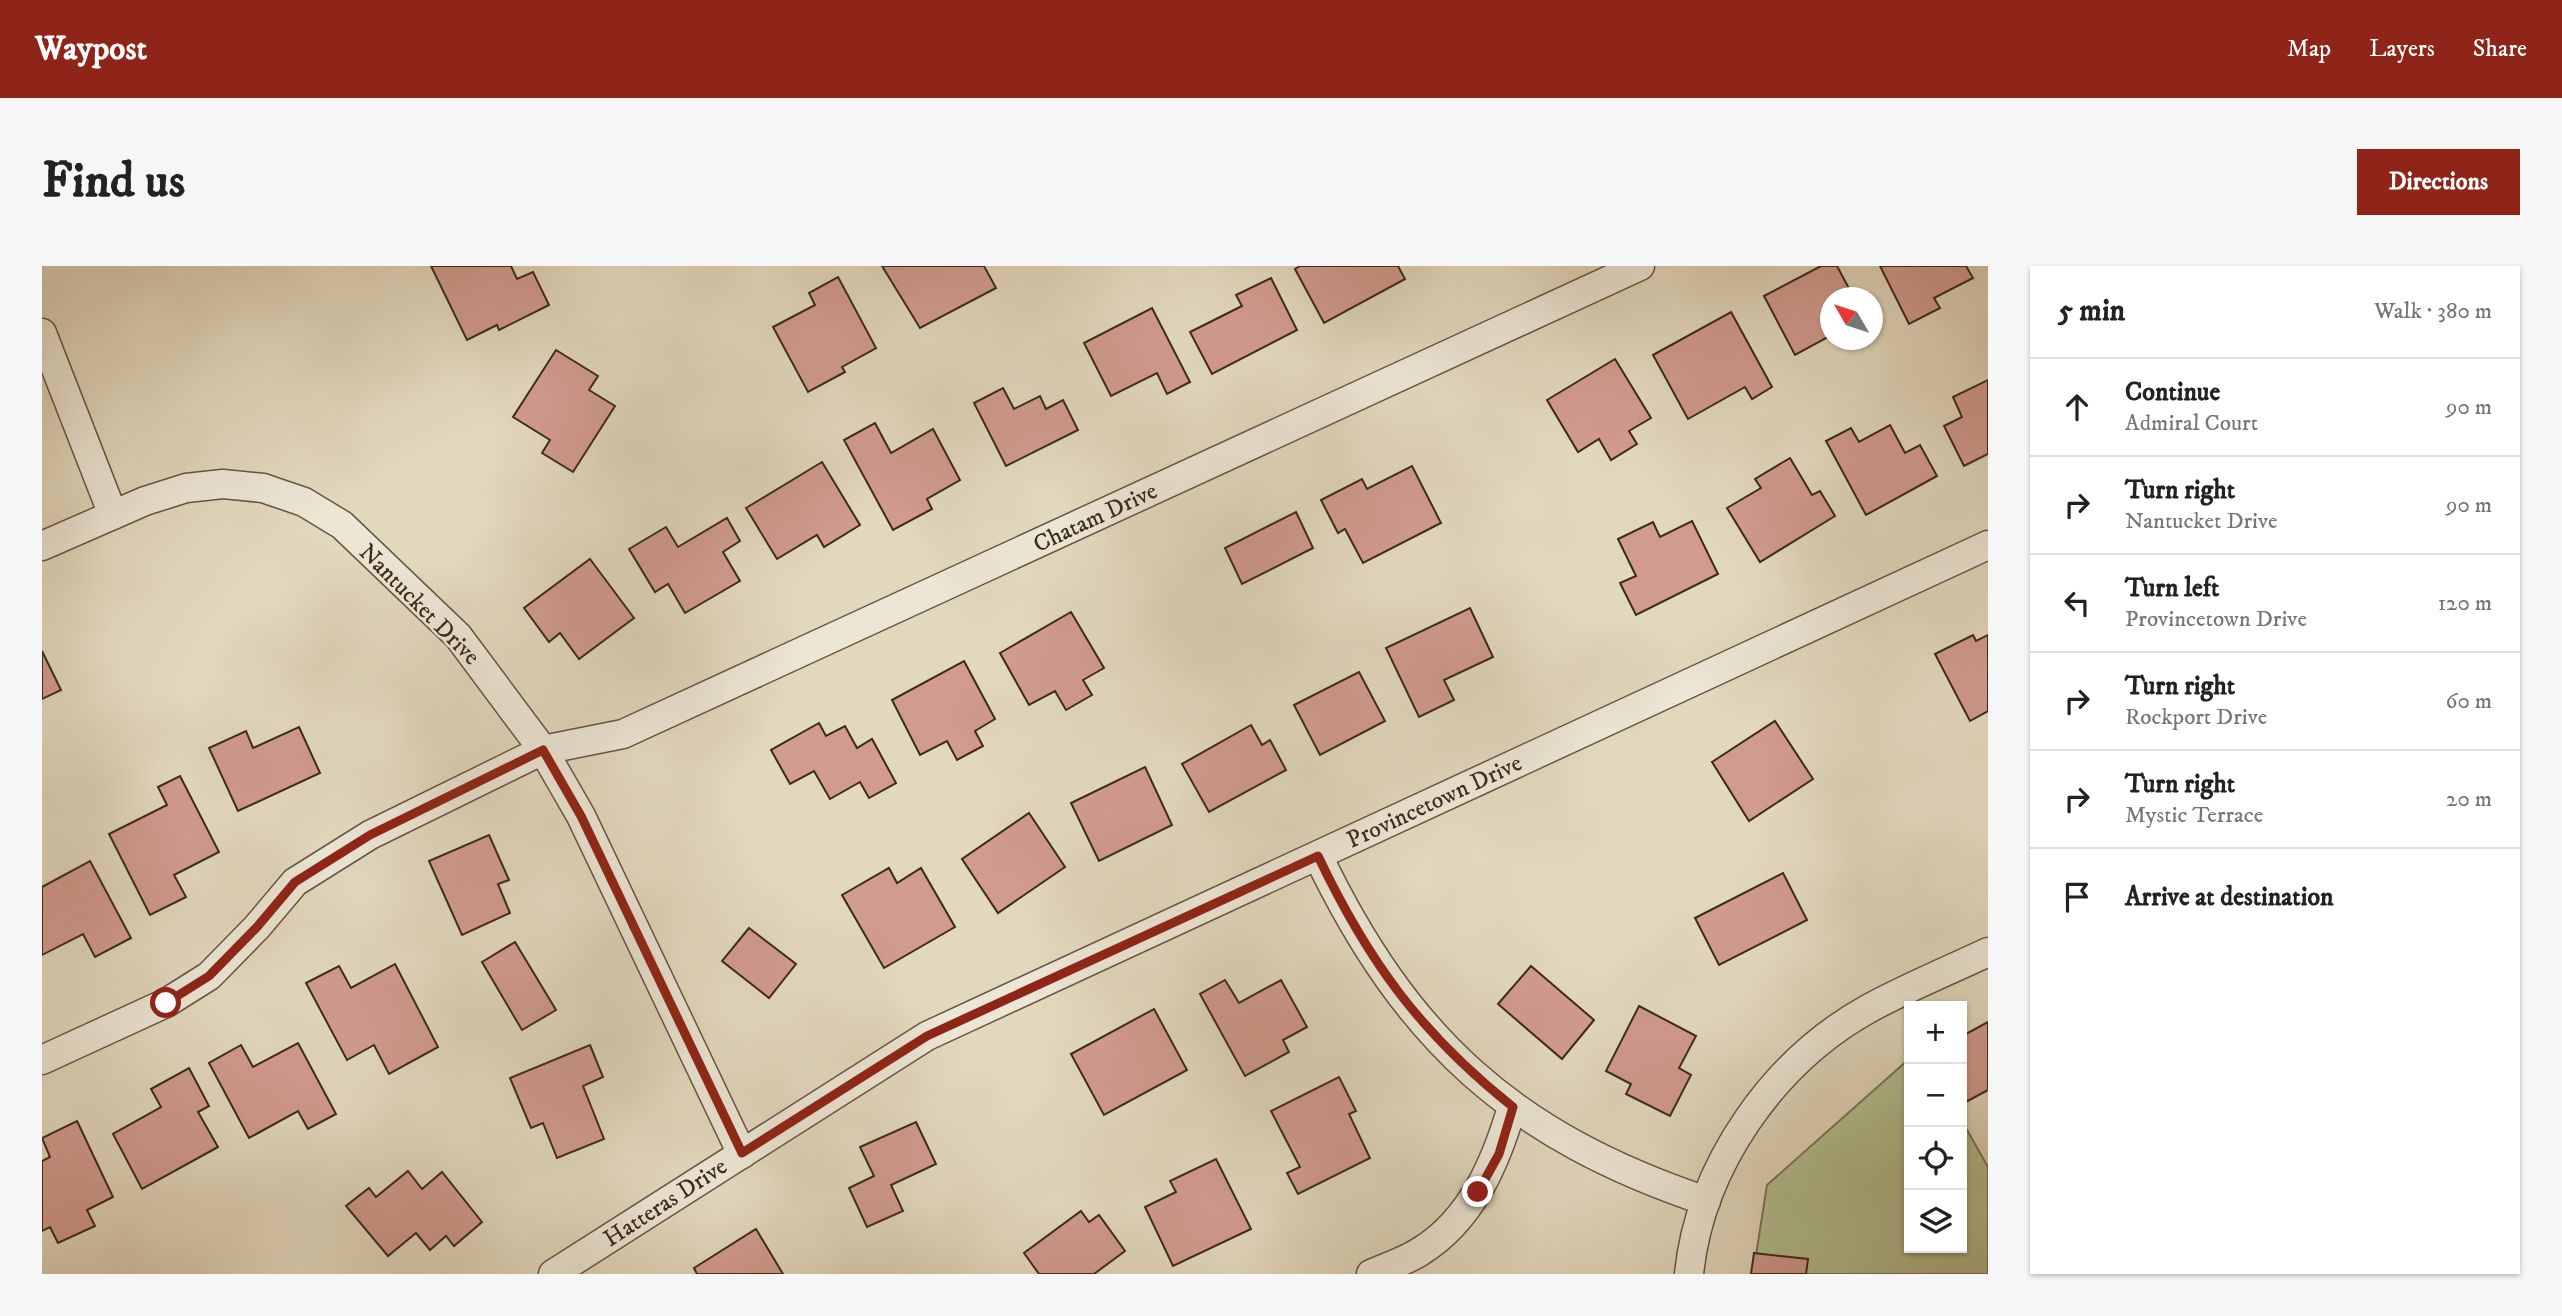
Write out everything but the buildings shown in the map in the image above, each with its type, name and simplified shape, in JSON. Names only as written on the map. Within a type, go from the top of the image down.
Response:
[{"type":"street","name":"Chatam Drive","points":[[42,1060],[166,1003],[209,976],[257,927],[295,882],[359,842],[543,750],[623,734],[1640,266]]},
{"type":"street","points":[[42,333],[113,515]]},
{"type":"street","name":"Nantucket Drive","points":[[42,546],[113,515],[186,488],[223,484],[263,488],[304,502],[342,525],[458,636],[543,750],[581,816],[742,1153]]},
{"type":"street","name":"Provincetown Drive","points":[[742,1153],[927,1036],[1988,545]]},
{"type":"street","points":[[1318,856],[1349,920],[1388,981],[1434,1037],[1513,1107],[1595,1157],[1644,1181],[1706,1201]]},
{"type":"street","points":[[1689,1274],[1706,1201],[1741,1129],[1775,1084],[1815,1045],[1866,1010],[1988,951]]},
{"type":"street","points":[[1371,1274],[1421,1251],[1454,1223],[1478,1192],[1499,1154],[1513,1107]]},
{"type":"street","name":"Hatteras Drive","points":[[553,1274],[742,1153]]},
{"type":"green space","points":[[1904,1063],[1904,1253],[1967,1253],[1967,1130],[1988,1167],[1988,1274],[1753,1274],[1767,1185]]},
{"type":"route","points":[[166,1003],[209,976],[257,927],[295,882],[370,835],[543,750],[581,816],[742,1153],[927,1036],[1318,856],[1349,920],[1388,981],[1434,1037],[1478,1079],[1513,1107],[1499,1154],[1478,1192]]}]
